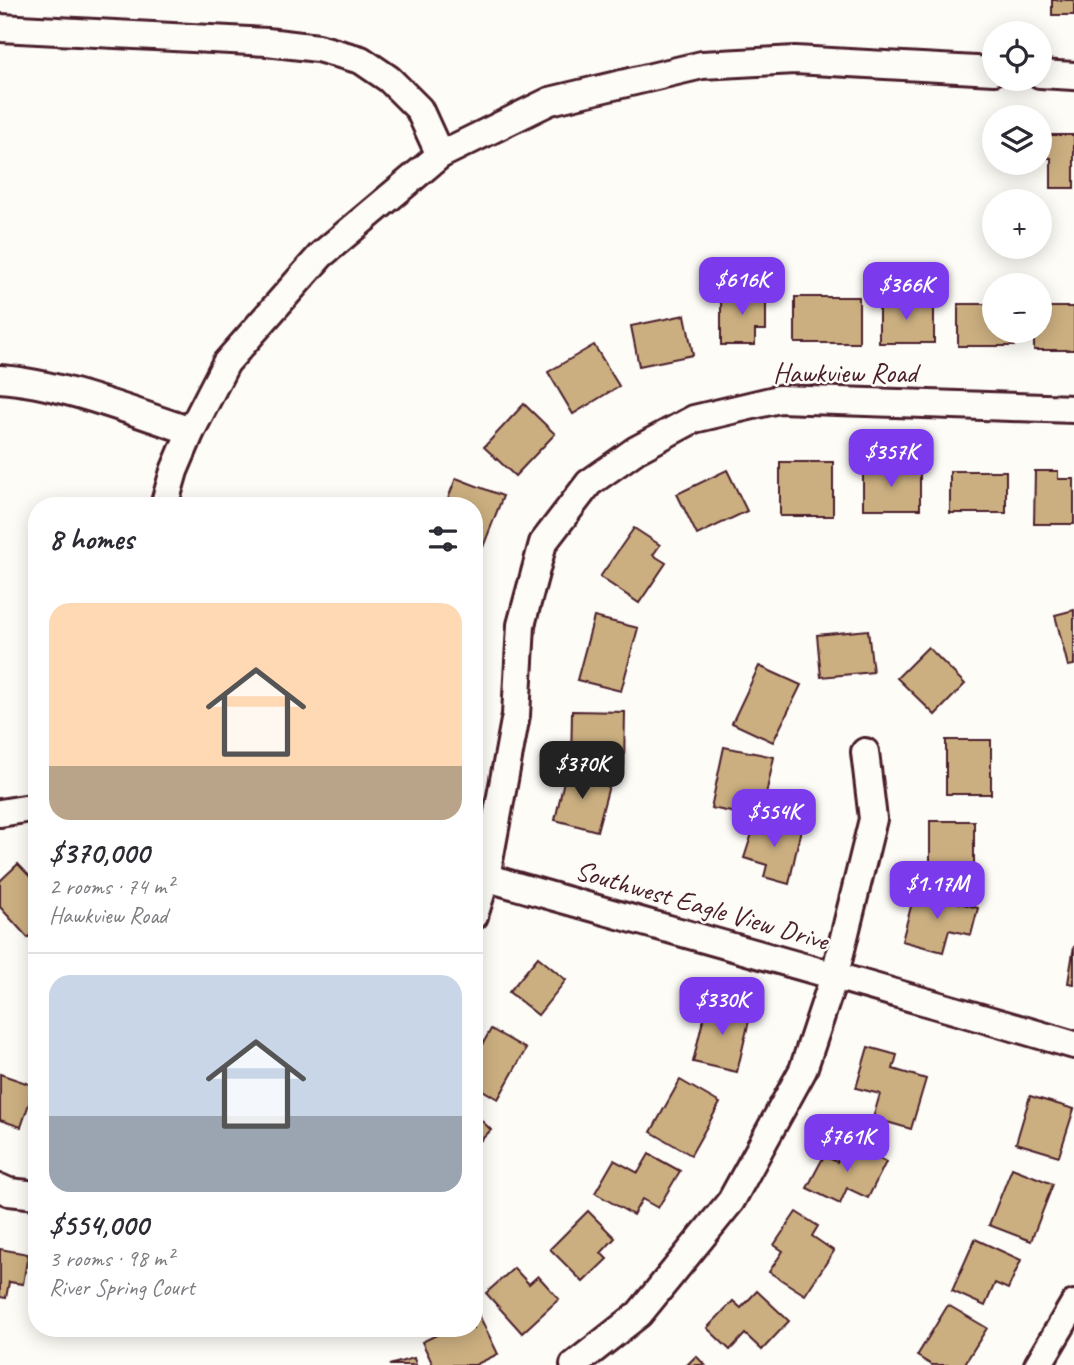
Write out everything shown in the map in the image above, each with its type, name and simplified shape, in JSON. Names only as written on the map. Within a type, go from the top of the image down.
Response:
[{"type":"street","points":[[0,28],[267,42],[318,48],[361,60],[389,79],[419,109],[440,155]]},
{"type":"street","points":[[167,497],[191,431],[226,363],[321,255],[440,155],[550,101],[702,65],[795,60],[982,70]]},
{"type":"street","points":[[1052,75],[1074,76]]},
{"type":"street","points":[[0,379],[24,380],[191,431]]},
{"type":"street","name":"Hawkview Road","points":[[483,862],[516,715],[521,625],[543,543],[589,483],[636,450],[694,419],[779,399],[1074,409]]},
{"type":"street","points":[[574,1365],[639,1314],[731,1201],[803,1070],[835,974],[873,819],[865,752]]},
{"type":"street","points":[[0,813],[28,808]]},
{"type":"street","name":"Southwest Eagle View Drive","points":[[483,876],[835,974],[1074,1045]]},
{"type":"street","points":[[0,1188],[28,1194]]},
{"type":"street","points":[[1038,1365],[1074,1304]]},
{"type":"building","points":[[1052,0],[1074,0],[1074,15],[1052,15]]},
{"type":"building","points":[[1052,135],[1074,135],[1074,188],[1051,188]]},
{"type":"building","points":[[721,292],[766,292],[766,330],[755,330],[755,345],[721,345]]},
{"type":"building","points":[[795,297],[859,297],[859,343],[795,343]]},
{"type":"building","points":[[879,301],[934,301],[934,343],[879,343]]},
{"type":"building","points":[[958,304],[982,304],[982,343],[1014,343],[1014,346],[958,346]]},
{"type":"building","points":[[1052,307],[1074,307],[1074,350],[1034,350],[1034,343],[1052,343]]},
{"type":"building","points":[[685,315],[693,355],[639,366],[631,326]]},
{"type":"building","points":[[594,345],[619,386],[573,414],[548,372]]},
{"type":"building","points":[[524,404],[555,434],[515,476],[484,447]]},
{"type":"building","points":[[780,462],[833,462],[833,516],[780,516]]},
{"type":"building","points":[[863,468],[920,468],[920,509],[863,509]]},
{"type":"building","points":[[727,470],[747,511],[697,535],[677,494]]},
{"type":"building","points":[[950,471],[1006,471],[1006,513],[950,513]]},
{"type":"building","points":[[1035,471],[1058,471],[1058,479],[1074,479],[1074,524],[1034,524]]},
{"type":"building","points":[[456,478],[503,496],[483,547],[483,497],[449,497]]},
{"type":"building","points":[[634,528],[660,545],[653,555],[666,563],[639,603],[600,577]]},
{"type":"building","points":[[1074,610],[1074,665],[1068,666],[1055,615]]},
{"type":"building","points":[[594,617],[638,628],[621,691],[577,680]]},
{"type":"building","points":[[868,630],[873,672],[821,677],[817,635]]},
{"type":"building","points":[[928,647],[965,684],[935,715],[897,678]]},
{"type":"building","points":[[759,666],[801,685],[773,742],[732,723]]},
{"type":"building","points":[[572,711],[625,712],[624,766],[571,766]]},
{"type":"building","points":[[946,740],[991,740],[991,794],[946,794]]},
{"type":"building","points":[[724,747],[774,757],[761,818],[711,808]]},
{"type":"building","points":[[566,772],[610,782],[597,831],[555,820]]},
{"type":"building","points":[[757,818],[801,829],[789,884],[764,877],[767,865],[744,858]]},
{"type":"building","points":[[930,821],[974,821],[974,872],[930,872]]},
{"type":"building","points":[[18,864],[28,875],[28,938],[0,907],[0,881]]},
{"type":"building","points":[[915,891],[978,908],[971,935],[949,930],[943,952],[902,941]]},
{"type":"building","points":[[1074,946],[1074,984],[1068,983]]},
{"type":"building","points":[[538,957],[566,980],[538,1015],[509,992]]},
{"type":"building","points":[[707,1003],[751,1012],[737,1072],[693,1062]]},
{"type":"building","points":[[491,1029],[526,1049],[498,1099],[483,1090],[483,1043]]},
{"type":"building","points":[[868,1047],[897,1055],[893,1069],[926,1079],[911,1129],[873,1118],[880,1094],[856,1088]]},
{"type":"building","points":[[0,1074],[28,1084],[28,1106],[21,1127],[0,1120]]},
{"type":"building","points":[[680,1080],[720,1103],[691,1155],[651,1132]]},
{"type":"building","points":[[1030,1096],[1074,1109],[1059,1156],[1016,1143]]},
{"type":"building","points":[[483,1122],[491,1130],[483,1138]]},
{"type":"building","points":[[847,1142],[886,1162],[868,1198],[847,1188],[840,1204],[807,1188],[824,1156],[837,1162]]},
{"type":"building","points":[[649,1154],[680,1171],[658,1208],[642,1199],[633,1215],[595,1193],[614,1160],[638,1173]]},
{"type":"building","points":[[1012,1168],[1053,1184],[1031,1241],[989,1225]]},
{"type":"building","points":[[588,1211],[615,1238],[601,1253],[607,1259],[583,1282],[550,1249]]},
{"type":"building","points":[[796,1212],[818,1226],[812,1236],[834,1251],[805,1295],[769,1272],[783,1251],[774,1245]]},
{"type":"building","points":[[975,1239],[1021,1260],[1008,1289],[995,1283],[985,1306],[952,1291]]},
{"type":"building","points":[[0,1249],[28,1254],[23,1284],[9,1282],[6,1298],[0,1297]]},
{"type":"building","points":[[514,1268],[529,1284],[538,1276],[559,1299],[522,1333],[486,1293]]},
{"type":"building","points":[[757,1291],[789,1321],[762,1350],[745,1334],[730,1350],[707,1328],[733,1301],[741,1308]]},
{"type":"building","points":[[948,1305],[987,1328],[964,1365],[932,1365],[917,1356]]},
{"type":"building","points":[[483,1323],[498,1354],[475,1365],[433,1365],[422,1342],[432,1337],[483,1337]]},
{"type":"building","points":[[696,1356],[705,1365],[687,1365]]},
{"type":"building","points":[[414,1358],[416,1365],[389,1365]]}]
